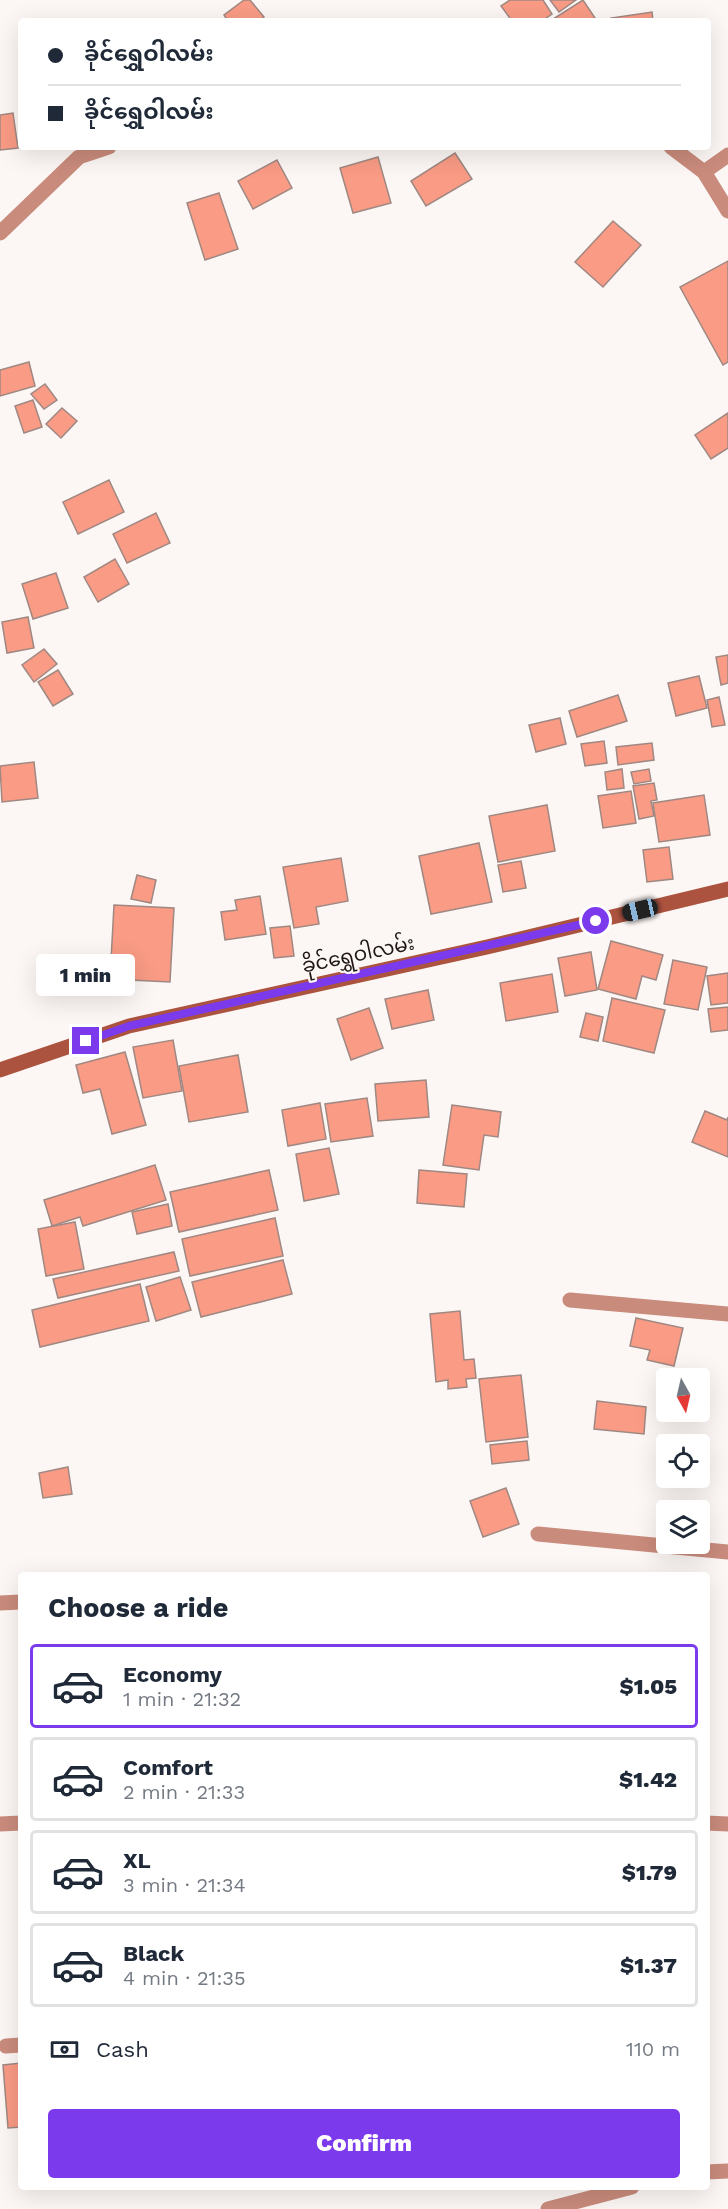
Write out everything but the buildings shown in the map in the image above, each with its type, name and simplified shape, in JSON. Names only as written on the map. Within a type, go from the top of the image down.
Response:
[{"type":"street","points":[[0,233],[79,157],[100,150]]},
{"type":"street","points":[[676,150],[704,172],[728,211]]},
{"type":"street","points":[[704,172],[728,155]]},
{"type":"street","name":"ခိုင်ရွှေဝါလမ်း","points":[[0,1070],[129,1026],[487,947],[728,889]]},
{"type":"street","points":[[570,1300],[728,1314]]},
{"type":"street","points":[[538,1534],[728,1552]]},
{"type":"street","points":[[0,1603],[18,1602]]},
{"type":"street","points":[[0,1824],[18,1822]]},
{"type":"street","points":[[710,1822],[728,1824]]},
{"type":"street","points":[[710,2172],[728,2171]]},
{"type":"street","points":[[548,2209],[621,2190]]},
{"type":"route","points":[[86,1041],[129,1026],[596,921]]}]
